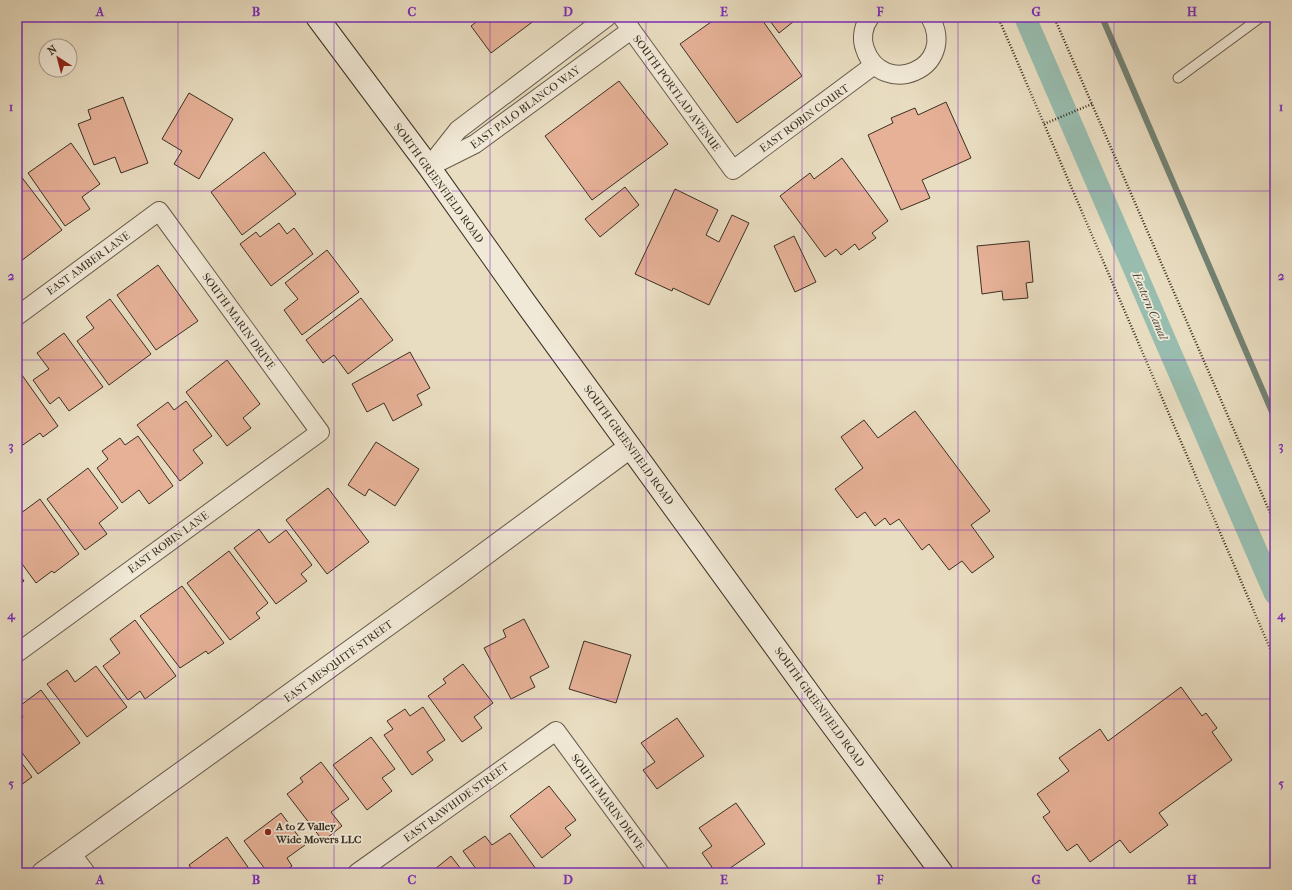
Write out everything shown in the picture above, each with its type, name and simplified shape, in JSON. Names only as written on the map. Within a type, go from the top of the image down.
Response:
[{"type":"main road","name":"SOUTH GREENFIELD ROAD","points":[[317,17],[428,167],[824,714],[942,873]]},
{"type":"main road","name":"EAST MESQUITE STREET","points":[[43,873],[455,576],[630,447]]},
{"type":"street","name":"EAST PALO BLANCO WAY","points":[[428,167],[458,130],[607,17]]},
{"type":"street","points":[[870,17],[863,32],[863,44],[867,56],[874,65],[885,72],[897,75],[909,74],[921,69],[935,50],[937,37],[935,25],[930,17]]},
{"type":"street","name":"EAST PALO BLANCO WAY","points":[[428,167],[475,144],[518,114],[626,23]]},
{"type":"street","name":"SOUTH PORTLAD AVENUE","points":[[626,23],[733,170]]},
{"type":"street","name":"EAST ROBIN COURT","points":[[733,170],[874,65]]},
{"type":"street","points":[[504,95],[518,114]]},
{"type":"street","name":"EAST AMBER LANE","points":[[17,316],[159,211]]},
{"type":"street","name":"SOUTH MARIN DRIVE","points":[[159,211],[320,432]]},
{"type":"street","name":"EAST ROBIN LANE","points":[[17,653],[320,432]]},
{"type":"street","name":"SOUTH MARIN DRIVE","points":[[556,732],[660,873]]},
{"type":"street","name":"EAST RAWHIDE STREET","points":[[357,873],[556,732]]},
{"type":"street","points":[[71,853],[86,873]]},
{"type":"lane","points":[[1178,78],[1261,17]]},
{"type":"path","points":[[998,17],[1275,660]]},
{"type":"path","points":[[1054,17],[1275,524]]},
{"type":"path","points":[[1044,124],[1092,104]]},
{"type":"building","points":[[479,17],[539,17],[491,53],[471,26],[480,19]]},
{"type":"building","points":[[718,17],[760,17],[802,76],[737,123],[680,44]]},
{"type":"building","points":[[767,17],[797,17],[798,18],[779,33]]},
{"type":"building","points":[[619,81],[668,144],[592,200],[545,136]]},
{"type":"building","points":[[189,93],[233,119],[199,179],[174,164],[182,151],[162,139]]},
{"type":"building","points":[[123,97],[148,163],[121,173],[115,157],[94,165],[78,124],[91,119],[88,110]]},
{"type":"building","points":[[946,102],[971,158],[922,180],[930,198],[901,210],[868,135],[893,123],[891,118],[915,108],[918,115]]},
{"type":"building","points":[[71,143],[100,184],[82,197],[90,209],[65,226],[28,173]]},
{"type":"building","points":[[264,152],[296,194],[242,235],[211,192]]},
{"type":"building","points":[[842,158],[888,221],[872,233],[876,238],[859,250],[855,244],[841,255],[836,249],[825,257],[780,196],[810,173],[814,179]]},
{"type":"building","points":[[20,175],[62,230],[21,261],[17,257],[17,177]]},
{"type":"building","points":[[625,187],[639,205],[600,237],[585,219]]},
{"type":"building","points":[[675,189],[718,210],[706,235],[719,242],[732,215],[749,223],[709,305],[673,288],[672,291],[635,274]]},
{"type":"building","points":[[279,223],[287,234],[294,228],[313,254],[271,286],[240,244],[256,232],[260,237]]},
{"type":"building","points":[[794,236],[816,282],[795,292],[774,246]]},
{"type":"building","points":[[1029,241],[1033,282],[1026,283],[1028,298],[1003,300],[1002,291],[982,294],[977,246]]},
{"type":"building","points":[[327,250],[359,292],[302,335],[284,310],[298,299],[285,283]]},
{"type":"building","points":[[158,265],[198,321],[156,350],[117,295]]},
{"type":"building","points":[[361,298],[393,340],[348,374],[334,355],[323,363],[306,340]]},
{"type":"building","points":[[110,299],[151,354],[109,385],[77,341],[94,328],[86,317]]},
{"type":"building","points":[[64,333],[103,387],[69,411],[59,397],[50,404],[33,380],[49,369],[37,353]]},
{"type":"building","points":[[410,352],[430,388],[417,395],[422,405],[393,421],[384,403],[367,412],[352,384]]},
{"type":"building","points":[[227,360],[260,404],[243,418],[251,428],[227,446],[186,392]]},
{"type":"building","points":[[17,368],[58,426],[43,437],[40,433],[17,449]]},
{"type":"building","points":[[186,401],[212,436],[193,450],[203,463],[180,481],[137,425],[168,402],[174,410]]},
{"type":"building","points":[[915,411],[990,511],[971,525],[994,557],[972,573],[962,561],[949,570],[929,544],[922,550],[899,519],[890,525],[885,518],[875,526],[865,512],[857,518],[835,489],[863,468],[841,437],[864,420],[878,438]]},
{"type":"building","points":[[138,436],[173,486],[149,504],[139,490],[122,503],[97,468],[108,459],[102,451],[120,438],[125,445]]},
{"type":"building","points":[[376,442],[419,469],[395,506],[369,489],[365,496],[348,485]]},
{"type":"building","points":[[88,468],[118,508],[99,523],[107,534],[85,550],[47,499]]},
{"type":"building","points":[[328,488],[369,542],[327,574],[286,520]]},
{"type":"building","points":[[40,499],[79,554],[54,573],[52,571],[36,583],[17,557],[17,516]]},
{"type":"building","points":[[259,529],[269,543],[286,530],[312,565],[301,574],[307,581],[276,604],[234,548]]},
{"type":"building","points":[[229,551],[268,603],[256,613],[260,618],[230,640],[187,583]]},
{"type":"building","points":[[17,571],[24,581],[17,586]]},
{"type":"building","points":[[182,586],[224,643],[208,654],[206,651],[180,668],[140,616]]},
{"type":"building","points":[[524,619],[549,667],[530,677],[535,687],[511,699],[484,648],[506,637],[503,630]]},
{"type":"building","points":[[135,620],[176,676],[145,699],[140,691],[128,700],[103,666],[120,653],[110,639]]},
{"type":"building","points":[[584,641],[631,655],[616,703],[569,689]]},
{"type":"building","points":[[463,664],[493,703],[474,717],[482,728],[462,742],[428,696],[446,683],[443,679]]},
{"type":"building","points":[[96,666],[127,707],[87,737],[47,684],[67,670],[75,682]]},
{"type":"building","points":[[1181,687],[1202,716],[1206,713],[1217,728],[1212,732],[1232,760],[1159,813],[1168,825],[1130,853],[1120,840],[1090,862],[1077,844],[1067,851],[1043,817],[1050,812],[1037,794],[1069,771],[1059,758],[1100,729],[1108,741]]},
{"type":"building","points":[[41,690],[80,743],[38,774],[17,746],[17,721],[23,717],[17,708]]},
{"type":"building","points":[[423,707],[445,740],[427,752],[433,760],[412,775],[384,735],[393,729],[387,721],[405,709],[410,716]]},
{"type":"building","points":[[677,718],[704,756],[657,789],[643,770],[655,762],[641,743]]},
{"type":"building","points":[[371,737],[395,769],[382,778],[392,791],[367,810],[333,765]]},
{"type":"building","points":[[17,757],[32,777],[17,788]]},
{"type":"building","points":[[321,762],[349,799],[331,812],[342,826],[323,841],[287,794],[303,782],[300,778]]},
{"type":"building","points":[[549,786],[576,820],[565,828],[571,835],[542,858],[510,816]]},
{"type":"building","points":[[736,803],[765,844],[723,873],[716,873],[702,853],[712,846],[699,828]]},
{"type":"building","points":[[281,813],[305,845],[287,858],[292,866],[283,873],[268,873],[244,841]]},
{"type":"building","points":[[510,833],[536,869],[531,873],[479,873],[463,851],[485,836],[492,845]]},
{"type":"building","points":[[227,837],[252,873],[194,873],[189,865]]},
{"type":"building","points":[[451,856],[464,873],[430,873]]},
{"type":"waterway","name":"Eastern Canal","points":[[1025,17],[1275,594]]},
{"type":"waterway","points":[[1102,17],[1275,419]]},
{"type":"place","name":"A to Z Valley Wide Movers LLC","points":[[268,832]]}]
